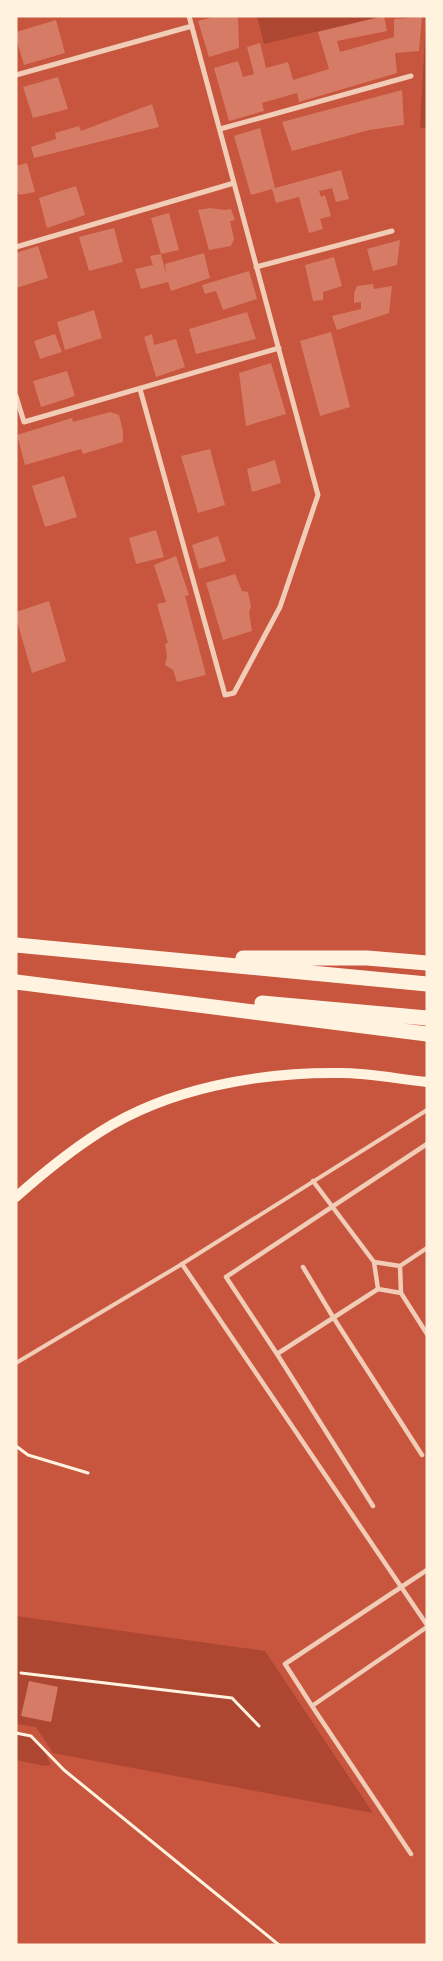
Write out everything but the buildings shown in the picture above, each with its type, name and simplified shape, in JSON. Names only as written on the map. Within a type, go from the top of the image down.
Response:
[{"type":"highway","points":[[16,945],[427,984]]},
{"type":"highway","points":[[149,957],[367,958],[427,964]]},
{"type":"highway","points":[[16,982],[427,1018]]},
{"type":"highway","points":[[16,982],[427,1034]]},
{"type":"main road","points":[[16,1197],[58,1160],[102,1130],[144,1109],[188,1093],[235,1081],[284,1075],[341,1073],[427,1082]]},
{"type":"street","points":[[140,389],[225,694],[234,693],[280,607],[318,495],[189,16]]},
{"type":"street","points":[[16,75],[192,26]]},
{"type":"street","points":[[220,129],[411,76]]},
{"type":"street","points":[[16,247],[234,183]]},
{"type":"street","points":[[256,266],[392,232]]},
{"type":"street","points":[[16,396],[24,422],[278,348]]},
{"type":"street","points":[[373,1506],[226,1277],[427,1144]]},
{"type":"street","points":[[313,1181],[374,1262],[378,1289]]},
{"type":"street","points":[[374,1262],[400,1266],[427,1248]]},
{"type":"street","points":[[182,1264],[427,1626],[312,1706]]},
{"type":"street","points":[[400,1266],[401,1293],[427,1334]]},
{"type":"street","points":[[303,1267],[422,1455]]},
{"type":"street","points":[[276,1354],[378,1289],[401,1293]]},
{"type":"street","points":[[411,1854],[285,1664],[427,1570]]},
{"type":"lane","points":[[16,1363],[182,1264],[427,1110]]},
{"type":"path","points":[[16,1446],[28,1455],[88,1473]]},
{"type":"path","points":[[21,1673],[232,1698],[259,1726]]},
{"type":"path","points":[[16,1733],[32,1736],[64,1770],[279,1945]]},
{"type":"shaded area","points":[[257,16],[383,16],[264,44]]},
{"type":"shaded area","points":[[426,16],[427,128],[420,128]]},
{"type":"shaded area","points":[[16,1616],[265,1651],[373,1813],[53,1753],[36,1727],[16,1724]]},
{"type":"shaded area","points":[[16,1733],[34,1740],[45,1753],[51,1765],[45,1766],[16,1760]]}]
